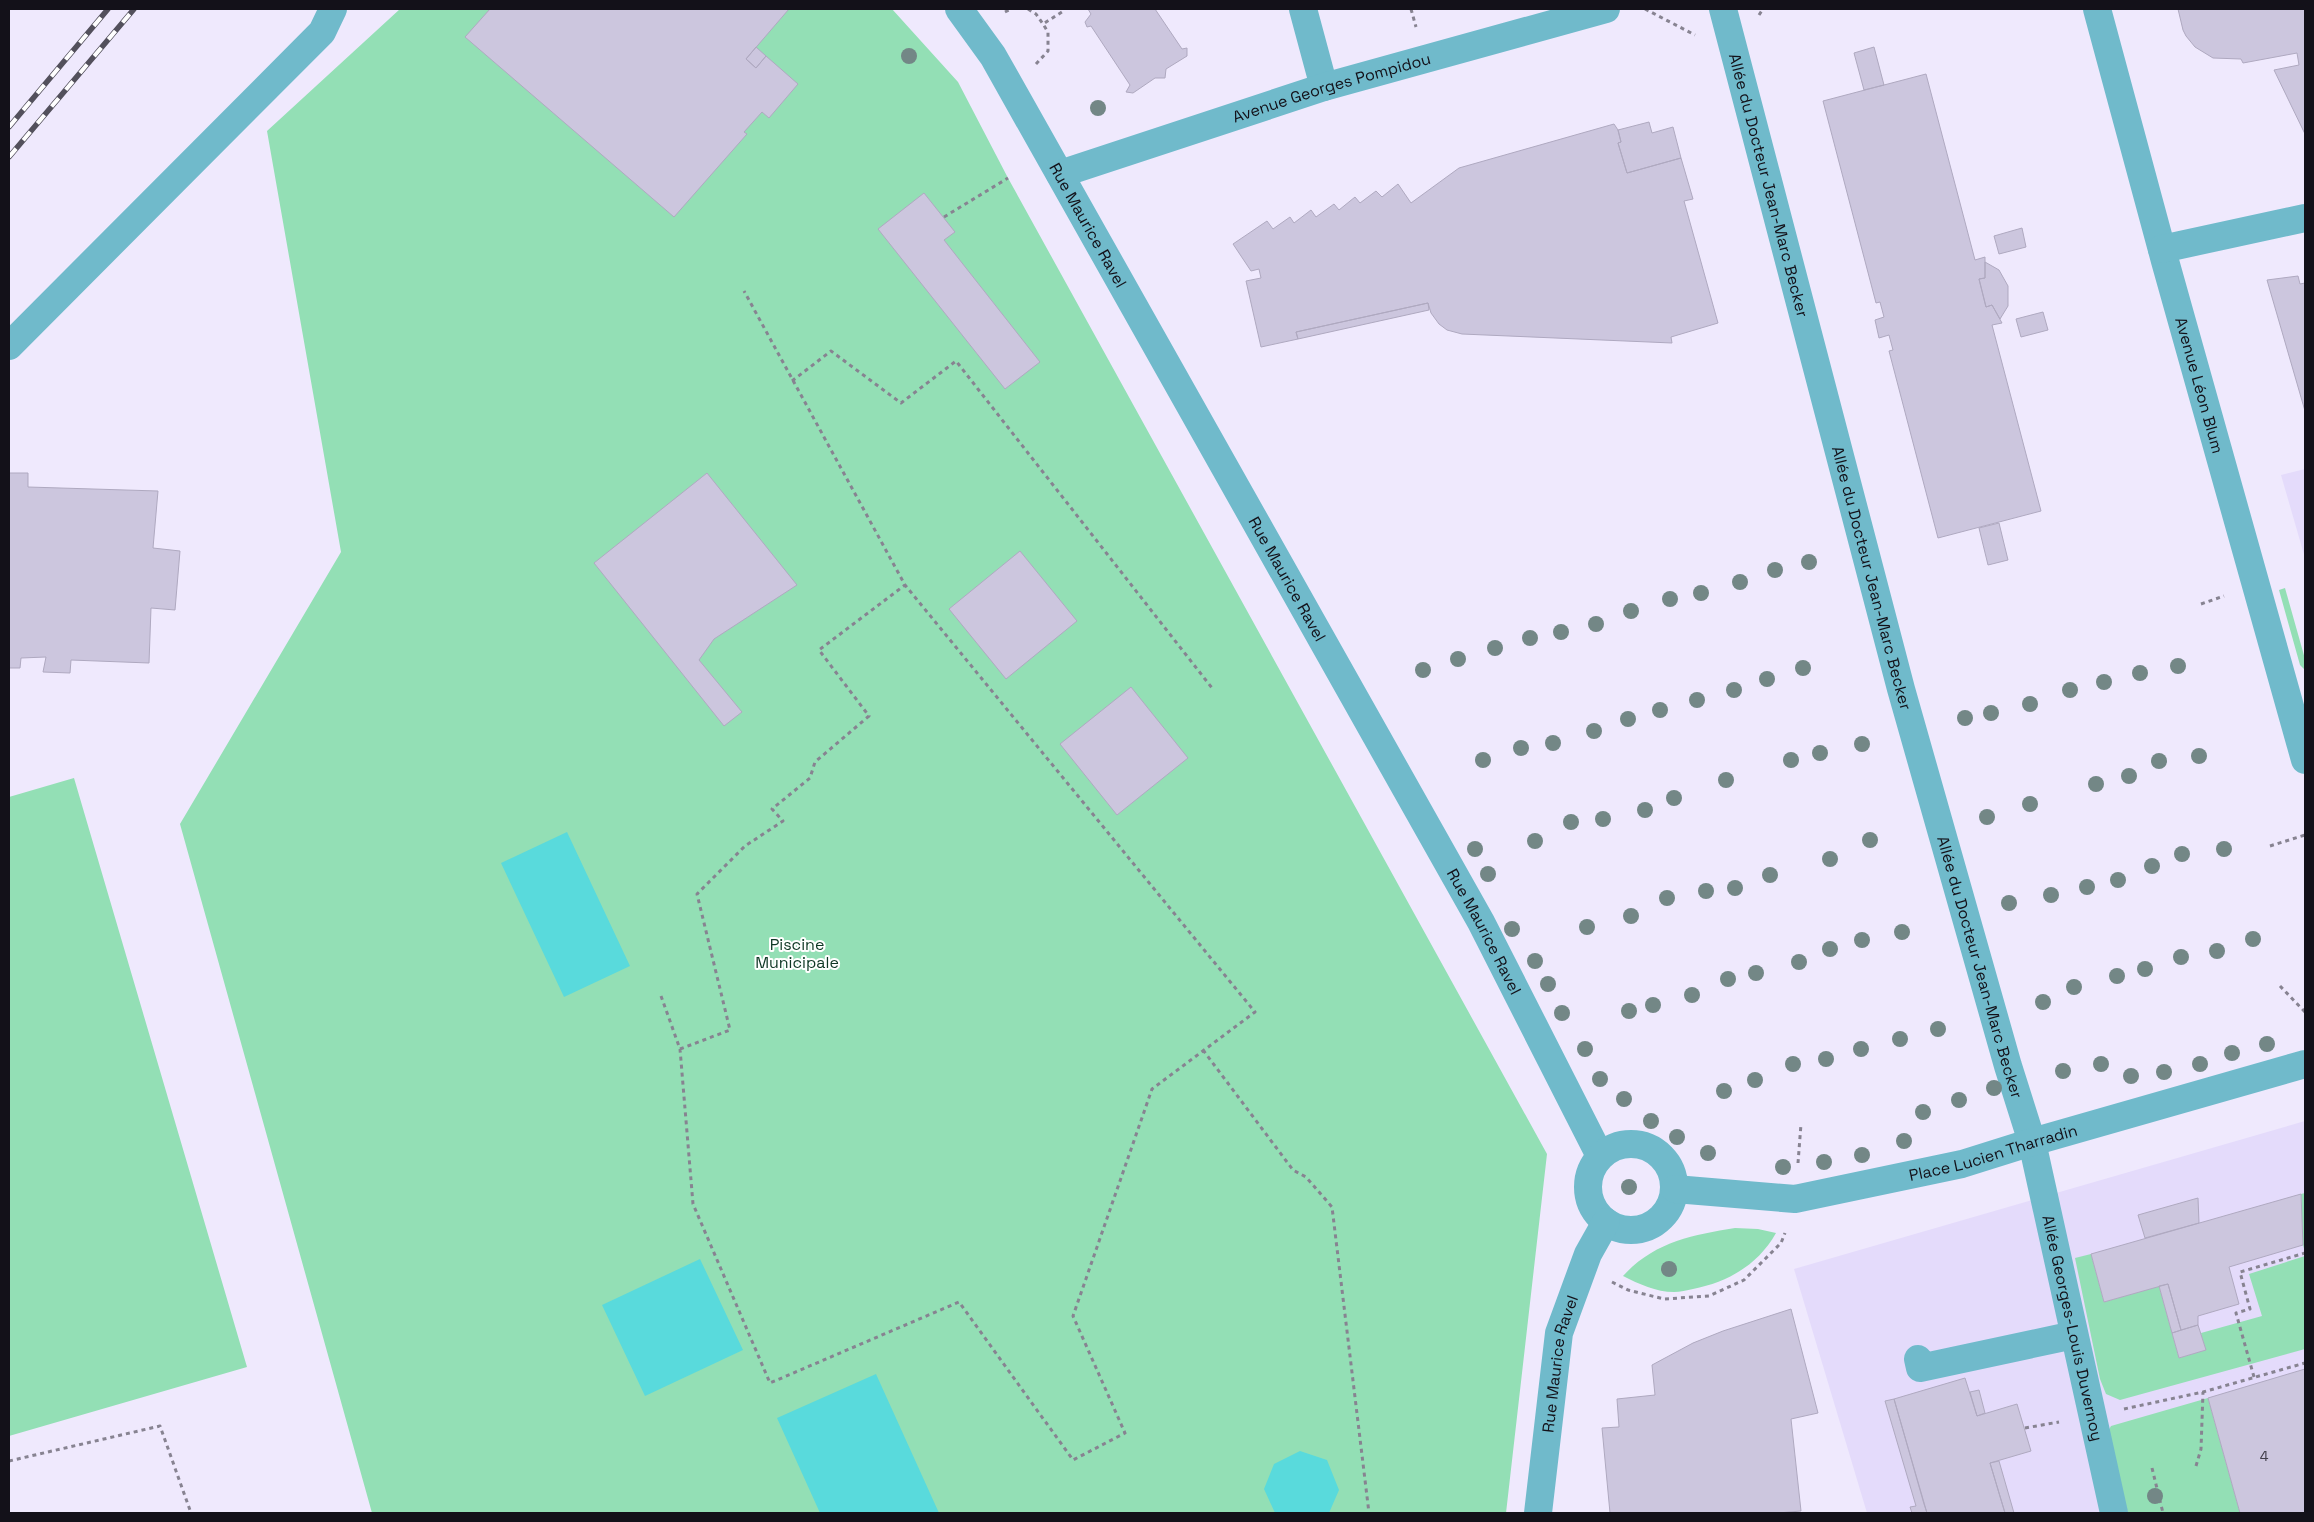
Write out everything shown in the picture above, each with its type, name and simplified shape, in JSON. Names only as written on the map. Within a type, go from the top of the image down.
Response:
[{"type":"street","points":[[9,346],[322,32],[333,9]]},
{"type":"street","name":"Rue Maurice Ravel","points":[[959,9],[993,56],[1481,922],[1600,1156]]},
{"type":"street","points":[[1303,9],[1324,87]]},
{"type":"street","name":"Avenue Georges Pompidou","points":[[1060,174],[1324,87],[1606,9]]},
{"type":"street","name":"Allée du Docteur Jean-Marc Becker","points":[[1722,9],[1901,689],[2008,1066],[2032,1142]]},
{"type":"street","name":"Avenue Léon Blum","points":[[2098,9],[2162,249],[2305,760]]},
{"type":"street","points":[[2162,249],[2305,218]]},
{"type":"street","name":"Place Lucien Tharradin","points":[[1674,1189],[1795,1199],[1962,1164],[2032,1142],[2305,1064]]},
{"type":"street","name":"Allée Georges-Louis Duvernoy","points":[[2032,1142],[2114,1513]]},
{"type":"street","points":[[1627,1144],[1641,1145],[1655,1150],[1666,1160],[1672,1174],[1674,1189],[1672,1201],[1666,1213],[1650,1226],[1631,1230],[1618,1228],[1606,1222],[1595,1211],[1589,1198],[1588,1182],[1592,1168],[1600,1156],[1612,1147],[1627,1144]]},
{"type":"street","name":"Rue Maurice Ravel","points":[[1538,1513],[1559,1333],[1583,1268],[1606,1222]]},
{"type":"street","points":[[1918,1359],[1920,1368],[2074,1335]]},
{"type":"path","points":[[1005,12],[1011,9]]},
{"type":"path","points":[[1028,9],[1036,14],[1048,32],[1048,51],[1036,64]]},
{"type":"path","points":[[1043,24],[1065,10]]},
{"type":"path","points":[[944,217],[1008,178]]},
{"type":"path","points":[[661,996],[680,1049],[693,1204],[770,1383],[960,1302],[1073,1460],[1125,1433],[1073,1316],[1152,1089],[1255,1012],[904,585],[744,291]]},
{"type":"path","points":[[792,381],[831,351],[901,403],[956,361],[1212,688]]},
{"type":"path","points":[[680,1049],[730,1030],[697,894],[745,846],[783,821],[772,808],[810,778],[815,762],[869,716],[819,650],[904,585]]},
{"type":"path","points":[[2201,604],[2218,598]]},
{"type":"path","points":[[2270,846],[2305,835]]},
{"type":"path","points":[[2280,986],[2305,1012]]},
{"type":"path","points":[[1203,1050],[1293,1170],[1306,1177],[1332,1207],[1369,1513]]},
{"type":"path","points":[[1583,1268],[1628,1290],[1664,1299],[1709,1296],[1744,1280],[1782,1243],[1795,1199],[1802,1124]]},
{"type":"path","points":[[2254,1377],[2236,1312],[2250,1309],[2240,1272],[2305,1253]]},
{"type":"path","points":[[2025,1428],[2092,1416],[2203,1392],[2305,1363]]},
{"type":"path","points":[[2196,1466],[2200,1449],[2203,1392]]},
{"type":"path","points":[[9,1461],[160,1426],[192,1513]]},
{"type":"path","points":[[2152,1468],[2163,1513]]},
{"type":"shaded area","points":[[2305,469],[2305,558],[2281,475]]},
{"type":"shaded area","points":[[567,832],[630,966],[564,997],[501,863]]},
{"type":"shaded area","points":[[2305,1121],[2305,1513],[1867,1513],[1794,1269]]},
{"type":"shaded area","points":[[700,1259],[743,1350],[645,1396],[602,1305]]},
{"type":"shaded area","points":[[876,1374],[939,1513],[820,1513],[777,1418]]},
{"type":"shaded area","points":[[1300,1451],[1327,1460],[1339,1490],[1329,1513],[1275,1513],[1264,1489],[1274,1464]]},
{"type":"green space","name":"Piscine Municipale","points":[[400,9],[892,9],[958,82],[1008,178],[1547,1154],[1506,1513],[372,1513],[180,824],[341,552],[267,131]]},
{"type":"green space","points":[[2285,588],[2305,659],[2305,670],[2300,665],[2279,590]]},
{"type":"green space","points":[[74,778],[247,1367],[9,1436],[9,797]]},
{"type":"green space","points":[[2305,1193],[2305,1252],[2303,1245],[2301,1194]]},
{"type":"green space","points":[[1735,1228],[1758,1229],[1776,1233],[1769,1244],[1751,1263],[1730,1277],[1706,1286],[1684,1291],[1667,1292],[1648,1287],[1623,1276],[1648,1255],[1674,1242],[1689,1237]]},
{"type":"green space","points":[[2091,1254],[2104,1302],[2159,1286],[2179,1358],[2205,1350],[2201,1333],[2262,1316],[2249,1274],[2305,1256],[2305,1349],[2120,1400],[2106,1394],[2100,1379],[2075,1258]]},
{"type":"green space","points":[[2208,1398],[2240,1513],[2128,1513],[2106,1435],[2111,1426]]},
{"type":"building","points":[[490,9],[789,9],[746,59],[756,68],[766,56],[798,84],[769,118],[762,112],[744,132],[747,134],[674,217],[465,37]]},
{"type":"building","points":[[1088,9],[1155,9],[1182,49],[1187,48],[1187,56],[1166,69],[1165,78],[1155,78],[1133,93],[1126,92],[1130,85],[1091,26],[1087,27],[1085,22],[1091,14]]},
{"type":"building","points":[[2178,9],[2305,9],[2305,134],[2274,70],[2299,65],[2297,53],[2243,63],[2241,59],[2213,58],[2195,47],[2186,36]]},
{"type":"building","points":[[756,47],[766,56],[756,68],[746,59]]},
{"type":"building","points":[[1874,47],[1884,85],[1864,90],[1854,53]]},
{"type":"building","points":[[1926,74],[1975,260],[1985,257],[1985,278],[1979,279],[1986,307],[1992,305],[2002,323],[1992,325],[2041,511],[1938,538],[1889,351],[1893,350],[1889,335],[1879,338],[1875,320],[1884,317],[1880,302],[1876,303],[1823,101]]},
{"type":"building","points":[[1649,122],[1652,133],[1673,127],[1681,158],[1627,173],[1618,143],[1621,142],[1618,130]]},
{"type":"building","points":[[1614,124],[1618,130],[1621,142],[1618,143],[1627,173],[1681,158],[1693,199],[1684,201],[1718,323],[1671,337],[1672,343],[1462,334],[1447,330],[1439,324],[1431,313],[1428,303],[1296,332],[1298,339],[1261,347],[1246,281],[1261,278],[1259,269],[1251,271],[1233,244],[1267,221],[1273,229],[1290,217],[1294,223],[1311,210],[1316,217],[1334,204],[1339,210],[1355,197],[1360,203],[1376,191],[1382,197],[1398,184],[1411,203],[1459,168]]},
{"type":"building","points":[[924,193],[955,232],[944,240],[1040,362],[1005,389],[878,229]]},
{"type":"building","points":[[2022,228],[2026,247],[1999,254],[1994,236]]},
{"type":"building","points":[[1985,262],[1999,270],[2008,286],[2008,306],[2000,319],[1992,305],[1986,307],[1979,279],[1985,278]]},
{"type":"building","points":[[2298,276],[2300,284],[2305,283],[2305,411],[2267,280]]},
{"type":"building","points":[[1428,303],[1429,310],[1298,339],[1296,332]]},
{"type":"building","points":[[2043,312],[2048,330],[2021,337],[2016,319]]},
{"type":"building","points":[[9,473],[28,473],[28,487],[158,491],[153,548],[180,551],[175,610],[151,608],[149,663],[71,660],[70,673],[43,672],[46,657],[21,658],[20,668],[9,668]]},
{"type":"building","points":[[707,473],[797,585],[714,639],[699,660],[742,712],[724,726],[594,563]]},
{"type":"building","points":[[1999,523],[2008,560],[1988,565],[1979,528]]},
{"type":"building","points":[[1020,551],[1077,621],[1006,679],[949,609]]},
{"type":"building","points":[[1131,687],[1188,758],[1117,815],[1060,744]]},
{"type":"building","points":[[2301,1194],[2303,1245],[2229,1267],[2239,1304],[2198,1316],[2198,1325],[2181,1330],[2168,1284],[2104,1302],[2091,1254]]},
{"type":"building","points":[[2198,1198],[2199,1223],[2145,1238],[2138,1215]]},
{"type":"building","points":[[2168,1284],[2181,1330],[2172,1333],[2159,1286]]},
{"type":"building","points":[[1791,1309],[1818,1413],[1791,1419],[1801,1511],[1778,1513],[1610,1513],[1602,1428],[1619,1427],[1617,1399],[1655,1395],[1652,1365],[1693,1343],[1723,1331]]},
{"type":"building","points":[[2198,1325],[2206,1350],[2179,1358],[2172,1333]]},
{"type":"building","points":[[2305,1369],[2305,1513],[2240,1513],[2208,1398]]},
{"type":"building","points":[[1965,1378],[1977,1416],[2017,1404],[2031,1451],[1990,1463],[2005,1513],[1927,1513],[1894,1399]]},
{"type":"building","points":[[1979,1390],[1985,1413],[1977,1416],[1970,1392]]},
{"type":"building","points":[[1894,1399],[1927,1513],[1912,1513],[1910,1507],[1916,1506],[1885,1401]]},
{"type":"building","points":[[1999,1461],[2014,1513],[2005,1513],[1990,1463]]},
{"type":"railway","points":[[9,127],[108,9]]},
{"type":"railway","points":[[9,157],[134,9]]}]
